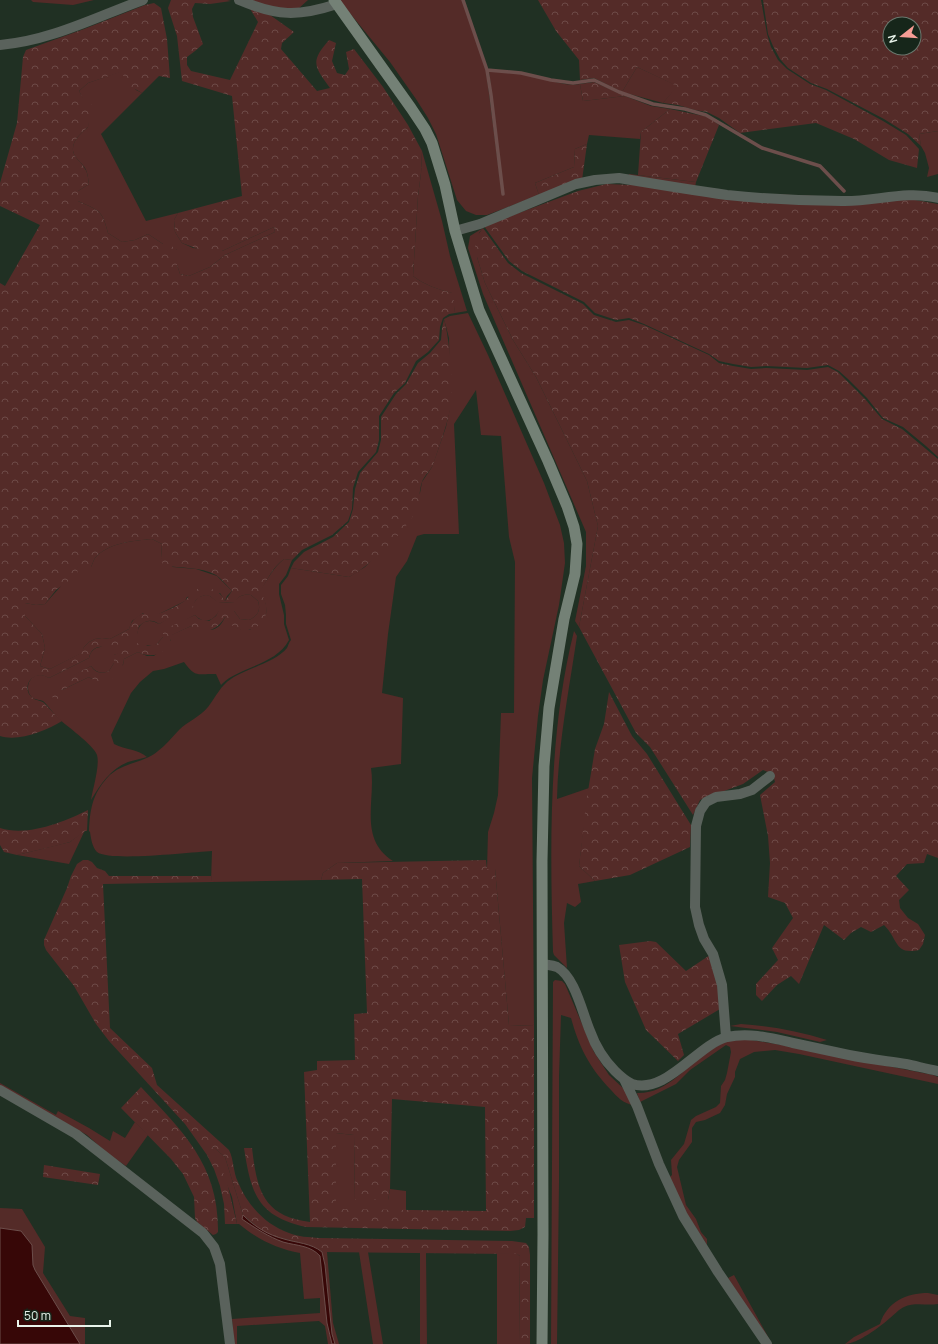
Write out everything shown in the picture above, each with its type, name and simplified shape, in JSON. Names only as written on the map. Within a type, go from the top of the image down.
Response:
[{"type":"main road","points":[[336,2],[425,129],[432,144],[445,185],[455,231],[479,310],[564,499],[574,528],[577,544],[575,574],[564,619],[549,708],[546,738],[542,853],[542,1344]]},
{"type":"street","points":[[0,46],[28,42],[51,36],[108,12],[143,0]]},
{"type":"street","points":[[239,0],[257,8],[294,14],[315,12],[336,2]]},
{"type":"street","points":[[455,231],[480,224],[576,184],[619,178],[727,195],[790,200],[844,201],[919,195],[938,198]]},
{"type":"street","points":[[726,1038],[722,985],[713,954],[704,939],[699,925],[695,907],[696,826],[700,811],[706,802],[716,797],[740,794],[752,790],[770,776]]},
{"type":"street","points":[[542,964],[555,966],[565,975],[573,987],[590,1032],[599,1049],[610,1066],[632,1084],[645,1085],[662,1080],[711,1045],[737,1035],[752,1035],[772,1038],[851,1056],[907,1064],[938,1071]]},
{"type":"street","points":[[624,1079],[637,1106],[659,1164],[683,1216],[718,1272],[767,1344]]},
{"type":"street","points":[[0,1090],[76,1134],[192,1223],[207,1237],[214,1247],[220,1264],[230,1344]]},
{"type":"green space","points":[[31,0],[94,0],[73,5],[33,2]]},
{"type":"green space","points":[[171,0],[231,1],[210,4],[195,3],[192,9],[193,17],[203,44],[187,57],[187,65],[191,71],[230,80],[258,22],[249,7],[270,15],[294,32],[282,43],[281,49],[317,91],[330,88],[320,74],[316,64],[319,54],[329,40],[336,43],[332,61],[337,73],[345,75],[349,69],[346,52],[354,49],[383,87],[408,125],[422,151],[413,276],[422,282],[453,293],[455,313],[449,314],[443,318],[440,327],[439,340],[428,352],[416,361],[405,383],[394,393],[379,416],[379,440],[376,452],[358,472],[353,488],[352,509],[348,521],[332,535],[302,550],[292,560],[284,559],[276,567],[270,574],[260,592],[266,603],[266,612],[263,621],[257,627],[249,630],[241,630],[232,626],[225,617],[222,622],[210,630],[200,631],[191,626],[172,635],[168,646],[160,653],[149,655],[138,652],[124,659],[120,671],[111,679],[101,681],[89,677],[62,690],[57,701],[51,696],[53,685],[91,666],[99,672],[109,671],[114,663],[114,655],[140,642],[148,646],[157,644],[163,637],[163,630],[195,615],[199,619],[209,621],[216,616],[219,610],[234,611],[240,619],[249,620],[257,615],[259,610],[258,601],[251,595],[238,598],[235,603],[217,602],[210,596],[201,596],[195,601],[193,607],[159,624],[151,621],[144,622],[139,626],[137,635],[109,649],[102,647],[96,648],[89,658],[49,678],[40,675],[31,679],[28,684],[30,696],[44,703],[62,721],[40,732],[23,737],[15,738],[0,736],[0,283],[5,286],[40,225],[0,206],[0,183],[17,123],[23,57],[26,50],[145,5],[154,3],[161,8],[167,39],[170,78],[159,76],[142,93],[130,86],[121,72],[88,83],[79,91],[83,98],[92,105],[88,127],[76,140],[73,147],[75,156],[86,171],[89,184],[78,191],[78,201],[99,212],[104,219],[108,233],[122,242],[135,240],[148,234],[163,244],[168,243],[177,250],[177,265],[180,274],[189,276],[210,267],[225,255],[275,232],[274,227],[222,251],[206,252],[182,243],[175,232],[174,220],[178,213],[242,196],[232,96],[182,81],[177,36],[168,8]],"holes":[[[152,539],[162,544],[161,558],[163,565],[204,570],[216,575],[232,591],[225,601],[219,593],[214,590],[208,588],[197,589],[186,600],[171,609],[159,613],[149,612],[139,615],[129,629],[110,639],[102,638],[89,642],[81,653],[50,669],[40,666],[45,648],[42,634],[25,616],[25,603],[36,605],[45,604],[56,590],[77,575],[78,567],[91,567],[94,559],[109,548],[123,543]]]},
{"type":"green space","points":[[244,0],[308,0],[298,9],[291,11]]},
{"type":"green space","points":[[339,0],[463,0],[486,70],[502,195],[504,195],[489,71],[528,74],[558,83],[573,85],[580,84],[583,101],[625,96],[651,106],[670,109],[641,132],[640,139],[589,135],[587,144],[575,149],[574,167],[535,183],[539,195],[487,215],[476,215],[466,211],[457,200],[436,134],[416,99],[390,62]]},
{"type":"green space","points":[[538,0],[761,0],[767,34],[771,47],[778,60],[787,69],[810,84],[826,90],[906,135],[919,149],[917,168],[889,160],[854,139],[816,123],[740,133],[719,118],[707,112],[663,103],[677,86],[637,67],[622,92],[594,78],[580,80],[579,60],[556,31]]},
{"type":"green space","points":[[763,0],[938,0],[938,131],[919,134],[921,146],[908,134],[884,119],[827,89],[811,83],[788,68],[780,59],[768,34]]},
{"type":"green space","points":[[637,67],[678,86],[663,103],[622,92]]},
{"type":"green space","points":[[122,71],[136,90],[142,93],[101,134],[146,221],[178,213],[174,220],[175,232],[182,243],[193,248],[222,251],[274,227],[275,232],[225,255],[210,267],[189,276],[180,274],[177,265],[177,250],[163,244],[148,234],[135,240],[122,242],[108,233],[104,219],[99,212],[78,201],[78,191],[89,184],[86,170],[75,156],[73,147],[76,140],[88,127],[86,109],[79,91],[88,83]]},
{"type":"green space","points":[[594,82],[625,96],[583,101],[580,84]]},
{"type":"green space","points":[[670,109],[708,117],[719,125],[696,182],[638,175],[641,132]]},
{"type":"green space","points":[[938,131],[938,174],[927,177],[929,168],[925,153],[921,146],[919,134]]},
{"type":"green space","points":[[587,144],[582,180],[539,195],[535,183],[574,167],[575,149]]},
{"type":"green space","points":[[422,151],[442,221],[450,256],[467,311],[455,313],[452,293],[431,286],[413,276]]},
{"type":"green space","points":[[629,174],[696,182],[695,187],[628,178]]},
{"type":"green space","points":[[606,184],[634,185],[666,190],[915,200],[938,204],[938,457],[903,427],[883,418],[867,398],[848,379],[839,371],[828,365],[807,368],[766,366],[751,367],[719,361],[709,354],[629,318],[616,320],[595,313],[584,302],[522,271],[509,261],[484,226],[578,191]]},
{"type":"green space","points":[[483,228],[479,233],[477,257],[485,283],[513,340],[536,377],[587,481],[598,526],[579,627],[575,621],[586,566],[586,532],[483,294],[468,248],[470,236]]},
{"type":"green space","points":[[483,228],[508,263],[521,273],[583,304],[594,315],[616,322],[629,320],[644,325],[709,355],[719,363],[751,369],[766,368],[807,370],[828,367],[838,372],[865,399],[882,419],[902,429],[938,459],[938,858],[927,854],[924,863],[907,864],[896,876],[909,890],[899,900],[900,908],[908,918],[918,924],[925,935],[923,944],[919,950],[911,951],[901,948],[884,925],[871,932],[861,927],[851,933],[844,940],[824,925],[799,984],[791,976],[777,985],[762,1001],[756,995],[756,984],[778,960],[772,948],[793,918],[785,903],[768,897],[770,863],[768,836],[760,795],[775,782],[773,774],[763,770],[743,784],[700,800],[693,815],[650,747],[636,733],[579,627],[598,526],[587,481],[536,377],[513,340],[485,283],[475,246],[475,239]]},
{"type":"green space","points":[[468,313],[544,483],[560,525],[564,543],[565,563],[559,605],[543,680],[532,778],[534,1026],[509,1025],[495,869],[487,869],[488,832],[498,795],[501,713],[514,713],[515,562],[509,537],[501,436],[481,435],[476,390],[454,424],[459,534],[424,534],[417,536],[407,561],[396,577],[382,693],[403,698],[401,764],[371,768],[372,830],[376,842],[382,852],[393,861],[337,863],[323,873],[321,880],[211,882],[212,851],[134,856],[105,855],[95,850],[89,831],[91,809],[95,797],[98,790],[107,778],[119,769],[146,758],[158,751],[179,730],[208,707],[227,682],[237,675],[276,657],[287,648],[291,640],[286,624],[285,605],[281,594],[281,585],[288,576],[291,568],[349,577],[365,567],[378,554],[420,493],[422,482],[432,467],[446,427],[450,408],[449,338],[444,319],[450,316]]},
{"type":"green space","points":[[444,319],[451,364],[452,389],[450,410],[433,465],[422,482],[418,506],[414,515],[388,546],[367,565],[349,577],[291,568],[294,562],[304,552],[333,537],[349,522],[353,509],[355,489],[360,473],[378,452],[381,440],[381,417],[396,394],[406,384],[418,363],[430,353],[441,340]]},
{"type":"green space","points":[[152,539],[162,544],[161,558],[173,567],[196,569],[217,576],[232,591],[227,596],[225,601],[220,593],[187,597],[185,601],[159,614],[143,613],[132,621],[129,629],[110,639],[95,639],[89,642],[84,647],[82,653],[50,669],[40,666],[45,648],[42,634],[25,616],[25,603],[36,605],[45,604],[78,567],[91,567],[94,559],[103,551],[123,543]]},
{"type":"green space","points":[[284,559],[292,560],[286,575],[279,584],[279,594],[284,615],[284,624],[289,640],[284,647],[271,658],[238,673],[221,685],[216,674],[195,673],[184,662],[153,671],[140,682],[131,693],[111,735],[114,744],[140,752],[147,757],[128,762],[116,769],[102,783],[91,800],[98,759],[95,751],[79,735],[57,717],[43,701],[31,697],[28,687],[29,682],[35,676],[39,675],[49,678],[89,658],[91,652],[95,649],[106,647],[137,634],[140,626],[145,622],[152,621],[159,624],[193,604],[198,597],[206,595],[218,602],[234,603],[237,598],[241,596],[251,595],[258,601],[259,610],[255,617],[249,620],[240,619],[234,611],[219,611],[214,618],[205,621],[201,620],[195,615],[163,632],[163,637],[153,646],[144,645],[114,655],[114,663],[109,671],[99,672],[91,666],[54,686],[53,691],[62,690],[89,677],[92,679],[123,665],[124,659],[138,652],[147,656],[154,656],[171,640],[171,635],[191,626],[207,630],[215,629],[219,627],[225,617],[236,627],[250,630],[266,614],[265,603],[259,592],[273,570]]},
{"type":"green space","points":[[574,631],[577,636],[559,758],[557,799],[589,788],[579,866],[595,881],[578,884],[581,902],[575,907],[567,903],[564,923],[567,968],[554,955],[553,952],[551,831],[555,750],[559,710]]},
{"type":"green space","points":[[609,692],[632,736],[647,754],[691,825],[690,847],[630,875],[595,881],[579,866],[586,803],[595,749],[604,724]]},
{"type":"green space","points":[[88,810],[87,831],[70,842],[17,855],[4,852],[0,845],[0,828],[22,831],[45,827]]},
{"type":"green space","points":[[85,830],[69,864],[17,855],[70,842]]},
{"type":"green space","points":[[83,860],[92,862],[97,868],[105,871],[109,876],[211,876],[211,882],[103,884],[110,1028],[152,1068],[157,1085],[229,1150],[236,1178],[247,1199],[258,1213],[273,1225],[292,1234],[304,1237],[512,1241],[526,1243],[529,1247],[530,1255],[530,1344],[519,1344],[520,1256],[517,1254],[322,1252],[312,1246],[270,1235],[261,1230],[243,1215],[225,1157],[212,1146],[227,1182],[237,1224],[225,1224],[224,1204],[220,1186],[207,1155],[185,1124],[109,1041],[96,1024],[74,986],[46,950],[44,945],[44,940],[71,876],[77,864]]},
{"type":"green space","points":[[486,860],[487,869],[495,869],[509,1025],[534,1026],[534,1218],[526,1218],[525,1227],[519,1230],[510,1231],[306,1227],[277,1216],[267,1209],[259,1200],[250,1178],[244,1148],[252,1148],[256,1176],[260,1188],[272,1207],[281,1214],[294,1219],[310,1222],[304,1072],[317,1070],[317,1061],[355,1060],[354,1014],[367,1013],[362,879],[321,880],[323,873],[337,863]],"holes":[[[392,1099],[485,1107],[486,1211],[336,1209],[336,1133],[354,1135],[355,1200],[388,1200],[390,1189]]]},
{"type":"green space","points":[[650,941],[656,942],[686,971],[710,955],[716,969],[720,1009],[678,1034],[684,1055],[678,1061],[646,1030],[625,982],[619,945]]},
{"type":"green space","points":[[555,980],[562,981],[565,984],[594,1052],[609,1075],[624,1089],[633,1105],[626,1103],[618,1097],[603,1081],[591,1065],[581,1047],[571,1018],[561,1015],[559,1077],[557,1344],[551,1344],[553,982]]},
{"type":"green space","points":[[741,1024],[784,1029],[827,1040],[820,1042],[777,1032],[730,1026]]},
{"type":"green space","points":[[728,1040],[751,1040],[782,1045],[933,1075],[938,1077],[938,1084],[775,1050],[754,1052],[740,1059],[735,1072],[735,1077],[727,1094],[725,1105],[720,1113],[705,1120],[696,1122],[692,1128],[692,1142],[679,1160],[677,1167],[686,1205],[696,1219],[701,1232],[707,1239],[707,1245],[684,1209],[670,1177],[672,1175],[671,1160],[684,1144],[691,1120],[696,1116],[716,1107],[720,1103],[721,1086],[727,1073],[731,1052],[730,1047],[726,1045],[690,1070],[676,1084],[640,1102],[637,1093],[658,1089],[667,1084],[700,1057]]},
{"type":"green space","points":[[0,1083],[56,1115],[58,1111],[110,1141],[113,1131],[125,1138],[135,1122],[148,1135],[126,1166],[108,1154],[87,1135],[0,1086]]},
{"type":"green space","points":[[141,1087],[171,1119],[196,1151],[212,1187],[217,1208],[218,1232],[216,1234],[213,1235],[197,1222],[195,1218],[194,1197],[183,1174],[171,1159],[121,1108]]},
{"type":"green space","points":[[336,1133],[354,1135],[355,1200],[388,1200],[390,1189],[406,1191],[406,1210],[336,1210]]},
{"type":"green space","points":[[211,1145],[225,1157],[243,1219],[268,1235],[310,1248],[321,1256],[327,1323],[332,1344],[328,1344],[325,1326],[319,1321],[237,1326],[237,1344],[234,1344],[232,1319],[320,1313],[320,1298],[304,1299],[300,1253],[283,1249],[268,1243],[237,1224],[232,1197]]},
{"type":"green space","points":[[44,1165],[100,1174],[98,1185],[43,1177]]},
{"type":"green space","points":[[0,1208],[22,1209],[45,1247],[43,1273],[70,1316],[85,1318],[85,1344],[0,1344]]},
{"type":"green space","points":[[322,1252],[327,1252],[333,1323],[339,1344],[335,1344],[332,1334],[325,1265]]},
{"type":"green space","points":[[359,1252],[368,1252],[383,1344],[373,1344]]},
{"type":"green space","points":[[420,1253],[426,1253],[427,1344],[420,1344]]},
{"type":"green space","points":[[497,1253],[517,1254],[520,1256],[519,1344],[497,1344]]},
{"type":"green space","points":[[734,1275],[772,1344],[770,1344],[728,1278]]},
{"type":"green space","points":[[920,1293],[938,1295],[938,1304],[912,1305],[904,1307],[868,1334],[856,1341],[845,1344],[854,1337],[880,1324],[887,1310],[898,1300]]},
{"type":"shaded area","points":[[243,1215],[267,1233],[309,1245],[322,1252],[325,1265],[332,1334],[335,1344],[332,1344],[327,1323],[320,1256],[316,1252],[303,1246],[283,1242],[267,1235],[242,1219]]},
{"type":"shaded area","points":[[0,1228],[21,1231],[32,1245],[33,1265],[35,1270],[80,1344],[0,1344]]},
{"type":"waterway","points":[[463,0],[487,70],[503,194]]},
{"type":"waterway","points":[[487,70],[521,73],[551,80],[573,83],[594,80],[619,92],[653,104],[685,109],[706,115],[762,148],[820,166],[844,191]]}]
